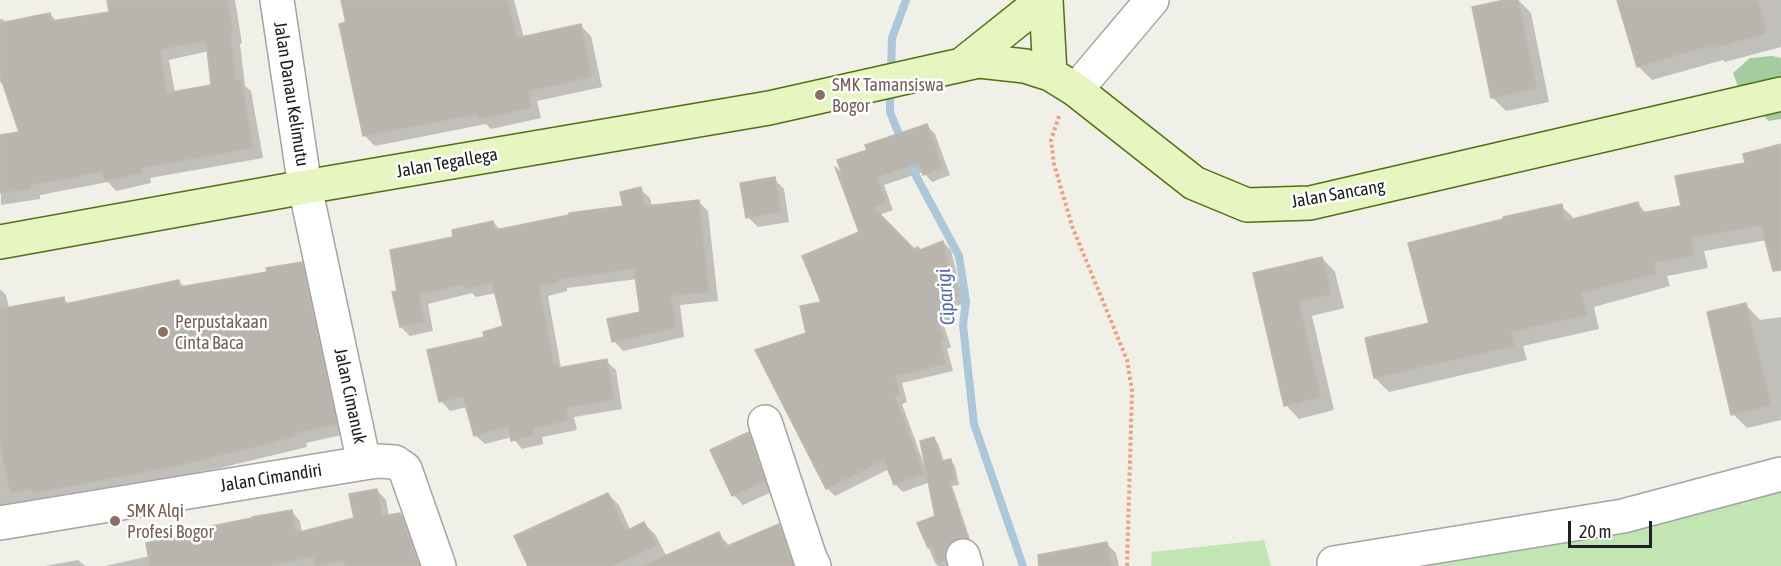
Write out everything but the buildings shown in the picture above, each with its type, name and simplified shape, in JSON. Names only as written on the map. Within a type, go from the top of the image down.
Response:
[{"type":"street","name":"Jalan Danau Kelimutu","points":[[277,0],[304,187]]},
{"type":"street","points":[[964,63],[1044,0],[1063,82],[1152,0]]},
{"type":"street","name":"Jalan Sancang","points":[[892,79],[979,61],[1025,66],[1063,82],[1194,183],[1247,205],[1310,203],[1781,94]]},
{"type":"street","name":"Jalan Tegallega","points":[[0,242],[304,187],[769,108],[892,79]]},
{"type":"street","name":"Jalan Cimanuk","points":[[304,187],[364,463],[395,462],[405,469],[439,566]]},
{"type":"street","points":[[765,422],[814,566]]},
{"type":"street","name":"Jalan Cimandiri","points":[[0,523],[364,463]]},
{"type":"street","points":[[1334,563],[1623,516],[1781,474]]},
{"type":"path","points":[[1063,82],[1051,140],[1054,164],[1072,226],[1127,360],[1132,391],[1127,566]]},
{"type":"green space","points":[[1772,56],[1781,58],[1781,119],[1768,121],[1756,105],[1740,92],[1733,73],[1750,58]]},
{"type":"green space","points":[[1781,487],[1781,566],[1331,566]]},
{"type":"green space","points":[[1264,540],[1271,566],[1151,566],[1152,552]]},
{"type":"waterway","name":"Ciparigi","points":[[891,75],[892,38],[906,0]]},
{"type":"waterway","name":"Ciparigi","points":[[890,88],[890,112],[902,142]]},
{"type":"waterway","name":"Ciparigi","points":[[908,156],[916,176],[959,256],[966,301],[963,325],[974,424],[1023,566]]},
{"type":"place","name":"SMK Tamansiswa Bogor","points":[[820,95]]},
{"type":"place","name":"Perpustakaan Cinta Baca","points":[[163,332]]},
{"type":"place","name":"SMK Alqi Profesi Bogor","points":[[115,521]]}]
